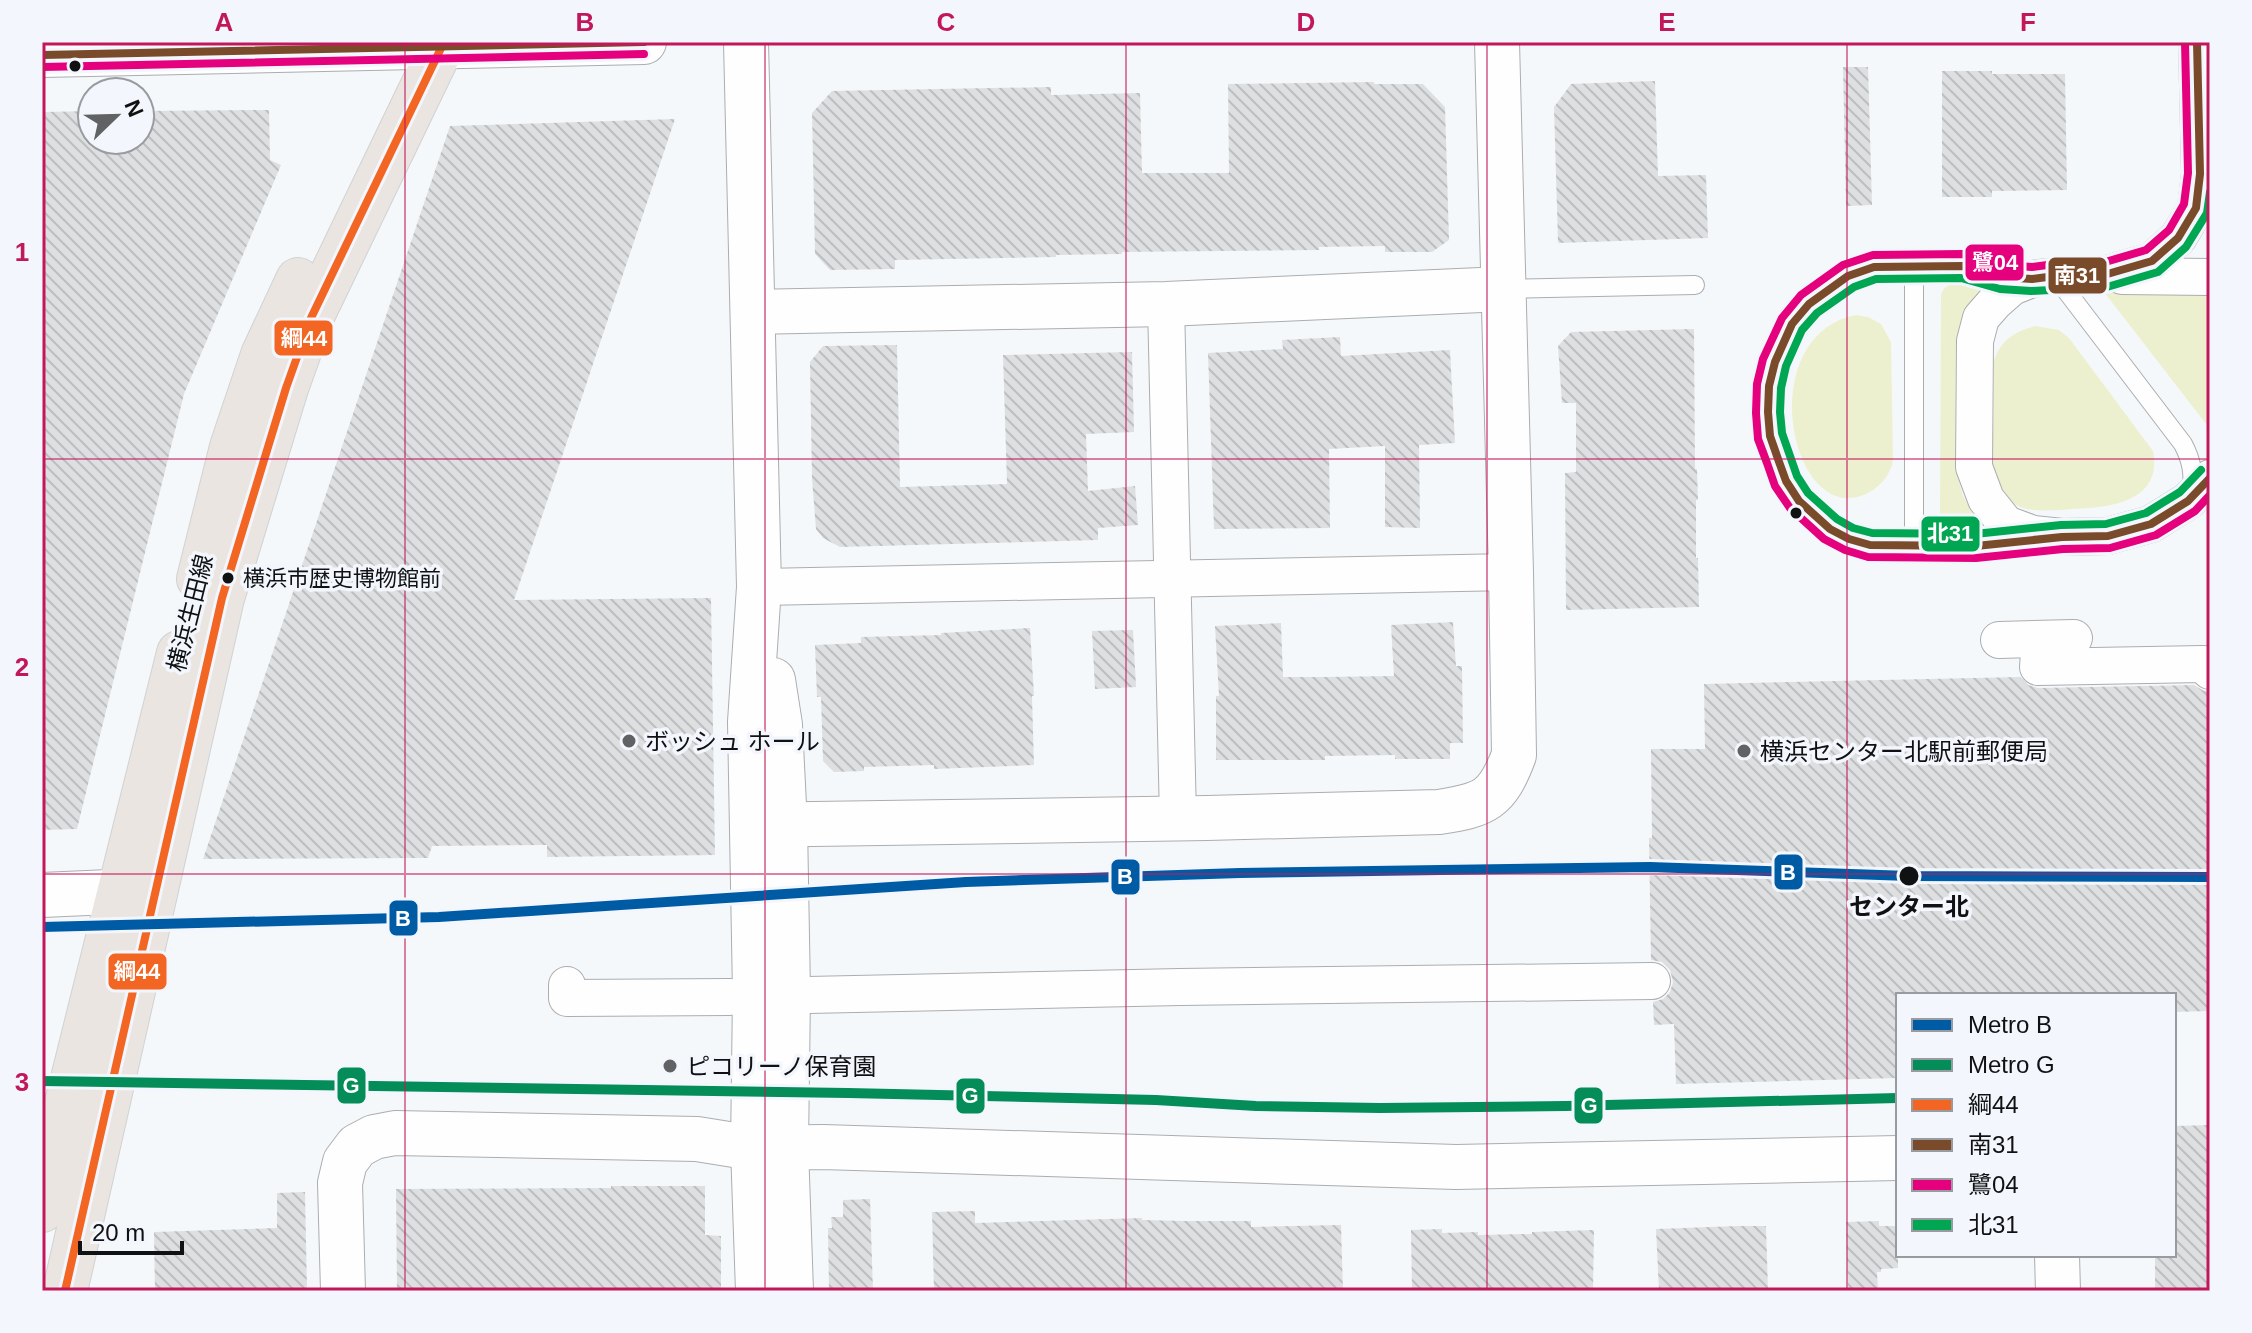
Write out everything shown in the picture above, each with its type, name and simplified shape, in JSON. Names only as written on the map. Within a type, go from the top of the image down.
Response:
[{"type":"main road","name":"横浜生田線","points":[[65,1291],[137,890],[232,447],[263,355],[427,44]]},
{"type":"main road","name":"横浜生田線","points":[[42,1210],[137,890]]},
{"type":"street","points":[[42,55],[427,44],[644,42]]},
{"type":"street","points":[[746,42],[759,587],[780,725],[769,825],[788,993],[758,1291]]},
{"type":"street","points":[[769,825],[1439,812],[1467,808],[1486,800],[1504,782],[1514,755],[1497,42]]},
{"type":"street","points":[[2104,275],[2152,261],[2178,238],[2196,208],[2200,174],[2197,42]]},
{"type":"street","points":[[2199,489],[2151,524],[2108,536],[2033,534],[2006,524],[1986,499],[1974,467],[1975,341],[1981,318],[1995,302],[2012,287],[2044,277],[2210,277]]},
{"type":"street","points":[[753,312],[1166,304],[1504,289]]},
{"type":"street","points":[[1166,304],[1178,818]]},
{"type":"street","points":[[759,587],[1511,572]]},
{"type":"street","points":[[1999,640],[2057,638],[2038,667],[2203,664],[2210,671]]},
{"type":"street","points":[[42,895],[137,890]]},
{"type":"street","points":[[808,995],[1652,981]]},
{"type":"street","points":[[567,985],[567,998],[730,997]]},
{"type":"street","points":[[343,1291],[340,1183],[345,1162],[357,1146],[374,1137],[395,1133],[697,1139],[770,1148],[1456,1167],[1896,1158]]},
{"type":"street","points":[[770,1148],[791,1291]]},
{"type":"street","points":[[2057,1257],[2058,1291]]},
{"type":"lane","points":[[2062,537],[1976,546],[1870,545],[1830,529],[1813,515],[1786,481],[1770,436],[1768,412],[1769,386],[1779,352],[1792,324],[1809,304],[1848,276],[1874,267],[1963,266],[2002,277],[2044,277],[2183,444],[2190,455],[2193,485],[2199,489]]},
{"type":"lane","points":[[1914,267],[1914,545]]},
{"type":"lane","points":[[1504,289],[1695,285]]},
{"type":"green space","points":[[1979,282],[1982,290],[1966,316],[1956,344],[1955,467],[1963,496],[1977,521],[1972,525],[1948,525],[1940,513],[1941,294],[1952,284]]},
{"type":"green space","points":[[2210,288],[2210,416],[2207,425],[2104,292]]},
{"type":"green space","points":[[1856,315],[1881,324],[1891,342],[1893,460],[1888,475],[1873,490],[1841,497],[1819,485],[1802,459],[1793,426],[1793,391],[1802,357],[1823,330]]},
{"type":"green space","points":[[2035,326],[2059,330],[2069,338],[2153,451],[2154,468],[2150,481],[2131,498],[2103,507],[2036,510],[2018,506],[2002,491],[1994,473],[1992,458],[1994,360],[2010,337]]},
{"type":"building","points":[[1843,67],[1868,67],[1872,205],[1846,206]]},
{"type":"building","points":[[1942,71],[2065,74],[2067,190],[1992,191],[1992,197],[1942,197]]},
{"type":"building","points":[[1655,81],[1658,176],[1706,175],[1708,238],[1558,243],[1554,107],[1571,84]]},
{"type":"building","points":[[1228,84],[1423,84],[1445,107],[1449,240],[1432,252],[1385,252],[1385,246],[1319,247],[1319,250],[1122,252],[1056,257],[895,260],[895,269],[830,270],[815,254],[812,113],[832,91],[1051,87],[1051,95],[1140,93],[1142,173],[1229,173]]},
{"type":"building","points":[[269,110],[270,160],[281,165],[184,394],[77,829],[42,830],[42,112],[76,111],[76,156],[156,156],[156,111]]},
{"type":"building","points":[[675,119],[514,600],[711,598],[715,855],[547,857],[547,845],[432,846],[428,858],[203,859],[450,126]]},
{"type":"building","points":[[1694,329],[1699,607],[1566,610],[1565,473],[1576,472],[1576,403],[1562,403],[1558,346],[1571,332]]},
{"type":"building","points":[[1340,337],[1341,356],[1450,350],[1455,443],[1419,445],[1420,528],[1385,527],[1385,446],[1329,449],[1330,528],[1214,529],[1208,353],[1283,349],[1282,340]]},
{"type":"building","points":[[897,345],[900,487],[1007,484],[1003,355],[1132,352],[1134,432],[1086,434],[1088,491],[1135,486],[1138,525],[1098,528],[1098,540],[840,547],[823,538],[816,529],[812,479],[810,362],[823,346]]},
{"type":"building","points":[[1453,622],[1456,666],[1462,666],[1463,743],[1450,743],[1450,759],[1395,759],[1395,755],[1325,756],[1325,760],[1216,760],[1216,696],[1219,696],[1215,626],[1281,623],[1283,677],[1394,676],[1391,625]]},
{"type":"building","points":[[1030,628],[1034,765],[934,769],[934,765],[864,767],[864,771],[834,772],[823,761],[821,697],[817,697],[815,645],[861,643],[861,637]]},
{"type":"building","points":[[1133,630],[1136,687],[1095,689],[1092,631]]},
{"type":"building","points":[[2020,677],[2028,685],[2038,688],[2194,685],[2210,691],[2210,1011],[2176,1012],[2176,993],[1896,993],[1896,1078],[1676,1084],[1674,1024],[1654,1025],[1653,1002],[1663,999],[1670,992],[1673,982],[1670,970],[1662,962],[1651,960],[1651,749],[1705,749],[1704,684]]},
{"type":"building","points":[[2210,1125],[2210,1291],[2155,1291],[2155,1257],[2176,1257],[2176,1126]]},
{"type":"building","points":[[705,1186],[705,1235],[721,1236],[721,1291],[397,1291],[396,1189]]},
{"type":"building","points":[[305,1192],[307,1291],[155,1291],[154,1232],[277,1228],[277,1193]]},
{"type":"building","points":[[870,1199],[873,1291],[829,1291],[828,1228],[832,1228],[831,1217],[843,1217],[843,1200]]},
{"type":"building","points":[[975,1211],[975,1223],[1142,1218],[1251,1221],[1251,1227],[1341,1225],[1343,1291],[934,1291],[932,1212]]},
{"type":"building","points":[[1879,1221],[1879,1226],[1896,1226],[1898,1268],[1877,1272],[1878,1291],[1848,1291],[1846,1222]]},
{"type":"building","points":[[1766,1226],[1768,1291],[1659,1291],[1656,1229]]},
{"type":"building","points":[[1442,1229],[1442,1233],[1478,1232],[1478,1235],[1594,1230],[1593,1291],[1412,1291],[1411,1230]]},
{"type":"metro line","name":"B","points":[[42,927],[439,917],[966,882],[1240,873],[1650,867],[1909,876],[2210,877]]},
{"type":"metro line","name":"G","points":[[42,1081],[848,1093],[1380,1108],[1896,1098]]},
{"type":"transit line","name":"綱44","points":[[65,1291],[222,598],[286,388],[311,318],[444,42]]},
{"type":"transit line","name":"南31","points":[[42,55],[644,42]]},
{"type":"transit line","name":"鷺04","points":[[2185,42],[2188,173],[2184,204],[2169,230],[2146,250],[2102,263],[2032,267],[2004,265],[1963,254],[1873,255],[1843,265],[1801,295],[1782,318],[1763,359],[1757,384],[1756,413],[1758,439],[1775,486],[1790,508],[1824,539],[1868,557],[1976,558],[2063,549],[2110,548],[2156,535],[2195,511],[2210,495]]},
{"type":"transit line","name":"南31","points":[[2197,42],[2200,174],[2196,208],[2178,238],[2152,261],[2104,275],[2032,279],[2002,277],[1963,266],[1874,267],[1848,276],[1809,304],[1792,324],[1775,362],[1769,386],[1768,412],[1770,436],[1778,459],[1786,481],[1799,501],[1830,529],[1870,545],[1976,546],[2062,537],[2108,536],[2151,524],[2188,501],[2210,478]]},
{"type":"transit line","name":"鷺04","points":[[42,67],[644,54]]},
{"type":"transit line","name":"北31","points":[[2201,470],[2180,492],[2146,513],[2106,524],[2061,525],[1975,534],[1872,533],[1853,528],[1837,519],[1808,493],[1797,476],[1782,433],[1780,412],[1786,366],[1802,330],[1817,313],[1854,287],[1876,279],[1961,278],[2000,289],[2031,291],[2107,287],[2158,272],[2186,247],[2207,213],[2210,192]]},
{"type":"place","name":"横浜市歴史博物館前","points":[[228,578]]},
{"type":"place","name":"ボッシュ ホール","points":[[629,741]]},
{"type":"place","name":"横浜センター北駅前郵便局","points":[[1744,751]]},
{"type":"place","name":"センター北","points":[[1909,876]]},
{"type":"place","name":"ピコリーノ保育園","points":[[670,1066]]}]
